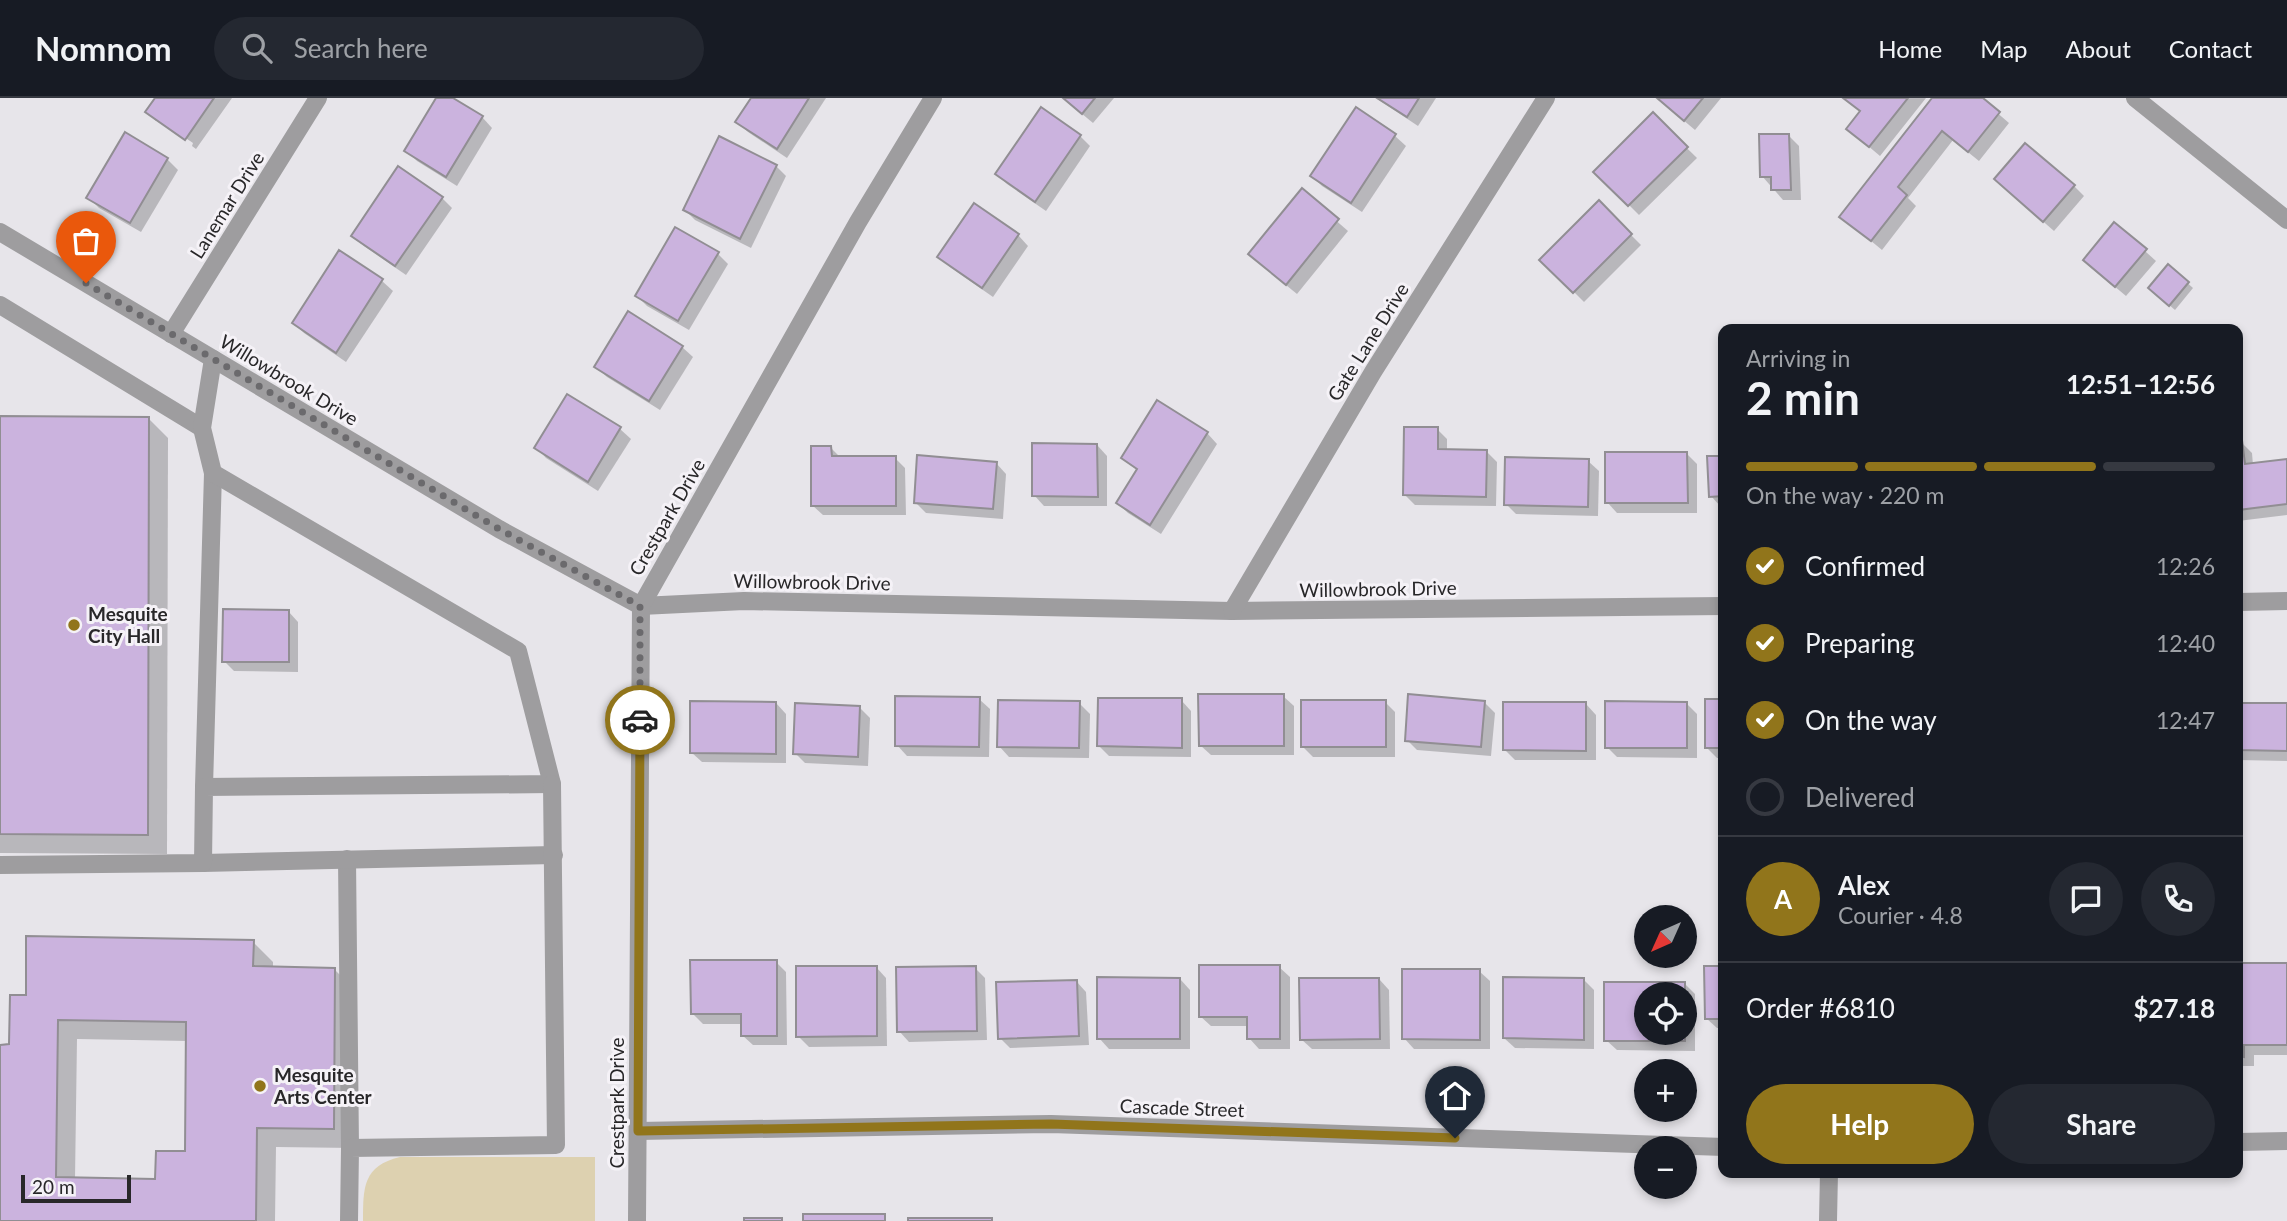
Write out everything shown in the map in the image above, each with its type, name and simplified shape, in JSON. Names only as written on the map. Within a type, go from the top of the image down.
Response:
[{"type":"street","name":"Lanemar Drive","points":[[172,334],[318,98]]},
{"type":"street","name":"Crestpark Drive","points":[[637,1221],[640,606],[858,222],[933,98]]},
{"type":"street","name":"Gate Lane Drive","points":[[1232,611],[1373,372],[1546,98]]},
{"type":"street","points":[[2135,98],[2287,220]]},
{"type":"street","name":"Willowbrook Drive","points":[[0,232],[499,529],[640,606],[744,601],[1232,611],[1718,606]]},
{"type":"street","points":[[0,304],[202,428]]},
{"type":"street","points":[[204,863],[212,473],[202,428],[213,359]]},
{"type":"street","points":[[212,473],[518,651],[552,784],[556,1145],[350,1148]]},
{"type":"street","points":[[2243,602],[2287,601]]},
{"type":"street","points":[[204,787],[552,784]]},
{"type":"street","points":[[0,865],[554,855]]},
{"type":"street","points":[[347,859],[349,1221]]},
{"type":"street","name":"Cascade Street","points":[[638,1131],[1051,1124],[1718,1147]]},
{"type":"street","points":[[2243,1142],[2287,1141]]},
{"type":"street","points":[[1828,1221],[1829,1178]]},
{"type":"shaded area","points":[[400,1157],[595,1157],[595,1221],[363,1221],[365,1188],[372,1172],[388,1161]]},
{"type":"building","points":[[155,98],[214,98],[185,140],[145,112]]},
{"type":"building","points":[[436,98],[453,98],[483,116],[446,177],[404,151]]},
{"type":"building","points":[[751,98],[809,98],[777,149],[735,122]]},
{"type":"building","points":[[1063,98],[1095,98],[1082,114]]},
{"type":"building","points":[[1377,98],[1419,98],[1407,117]]},
{"type":"building","points":[[1657,98],[1703,98],[1684,121]]},
{"type":"building","points":[[1843,98],[1908,98],[1869,147],[1846,129],[1860,111]]},
{"type":"building","points":[[1932,98],[1983,98],[2000,112],[1968,152],[1942,131],[1898,187],[1907,195],[1871,241],[1839,217]]},
{"type":"building","points":[[1041,107],[1081,135],[1035,202],[995,174]]},
{"type":"building","points":[[1356,107],[1396,134],[1351,203],[1310,176]]},
{"type":"building","points":[[1653,112],[1688,147],[1628,206],[1593,172]]},
{"type":"building","points":[[125,132],[168,158],[130,223],[86,198]]},
{"type":"building","points":[[1759,134],[1789,134],[1791,190],[1771,190],[1771,177],[1760,177]]},
{"type":"building","points":[[719,136],[777,165],[740,239],[683,210]]},
{"type":"building","points":[[2025,143],[2075,185],[2043,222],[1994,179]]},
{"type":"building","points":[[398,166],[443,197],[395,266],[351,236]]},
{"type":"building","points":[[1302,188],[1339,219],[1286,285],[1248,254]]},
{"type":"building","points":[[1599,200],[1632,234],[1573,293],[1539,260]]},
{"type":"building","points":[[974,203],[1019,234],[982,288],[937,257]]},
{"type":"building","points":[[2114,222],[2147,249],[2115,287],[2083,260]]},
{"type":"building","points":[[675,227],[719,252],[678,321],[635,296]]},
{"type":"building","points":[[339,250],[383,279],[336,353],[292,323]]},
{"type":"building","points":[[2168,264],[2189,282],[2169,306],[2148,288]]},
{"type":"building","points":[[628,311],[683,346],[649,401],[594,367]]},
{"type":"building","points":[[567,394],[621,427],[588,482],[534,448]]},
{"type":"building","points":[[1157,400],[1208,432],[1150,525],[1116,503],[1137,469],[1121,458]]},
{"type":"building","name":"Mesquite City Hall","points":[[0,416],[149,417],[148,835],[0,834]]},
{"type":"building","points":[[1404,427],[1438,427],[1438,449],[1487,450],[1486,497],[1403,495]]},
{"type":"building","points":[[1032,443],[1097,444],[1098,497],[1032,496]]},
{"type":"building","points":[[811,446],[831,446],[832,456],[896,456],[896,506],[811,506]]},
{"type":"building","points":[[2243,448],[2245,464],[2287,459],[2287,504],[2243,509]]},
{"type":"building","points":[[1605,452],[1687,452],[1688,503],[1605,503]]},
{"type":"building","points":[[917,455],[997,462],[993,509],[914,503]]},
{"type":"building","points":[[1707,456],[1718,456],[1718,496],[1709,497]]},
{"type":"building","points":[[1505,457],[1589,459],[1588,507],[1504,505]]},
{"type":"building","points":[[223,609],[289,610],[289,662],[222,662]]},
{"type":"building","points":[[1198,694],[1284,694],[1284,746],[1199,746]]},
{"type":"building","points":[[1408,694],[1485,701],[1481,747],[1405,741]]},
{"type":"building","points":[[895,696],[980,697],[979,747],[895,746]]},
{"type":"building","points":[[1098,698],[1182,698],[1182,748],[1097,746]]},
{"type":"building","points":[[1705,699],[1718,699],[1718,748],[1705,748]]},
{"type":"building","points":[[998,700],[1080,701],[1079,748],[997,747]]},
{"type":"building","points":[[1301,700],[1386,700],[1386,747],[1301,747]]},
{"type":"building","points":[[690,701],[776,702],[776,754],[690,753]]},
{"type":"building","points":[[1605,701],[1687,702],[1687,748],[1605,748]]},
{"type":"building","points":[[1503,702],[1586,702],[1586,751],[1503,750]]},
{"type":"building","points":[[795,703],[860,706],[858,757],[793,754]]},
{"type":"building","points":[[2243,703],[2287,703],[2287,751],[2243,750]]},
{"type":"building","name":"Mesquite Arts Center","points":[[26,936],[254,940],[253,966],[335,968],[334,1129],[257,1128],[256,1221],[0,1221],[0,1045],[9,1044],[10,995],[26,995]],"holes":[[[58,1020],[186,1022],[185,1151],[156,1151],[155,1179],[56,1177]]]},
{"type":"building","points":[[690,960],[777,960],[777,1036],[741,1036],[741,1014],[691,1014]]},
{"type":"building","points":[[2243,963],[2287,963],[2287,1045],[2244,1045],[2244,1057]]},
{"type":"building","points":[[1199,965],[1280,965],[1280,1039],[1247,1039],[1247,1017],[1199,1017]]},
{"type":"building","points":[[796,966],[877,966],[877,1036],[796,1037]]},
{"type":"building","points":[[976,966],[977,1031],[897,1032],[896,967]]},
{"type":"building","points":[[1704,966],[1718,966],[1718,1019],[1705,1019]]},
{"type":"building","points":[[1402,969],[1480,969],[1480,1040],[1402,1039]]},
{"type":"building","points":[[1097,977],[1180,978],[1180,1039],[1097,1039]]},
{"type":"building","points":[[1503,977],[1584,978],[1584,1040],[1503,1038]]},
{"type":"building","points":[[1299,978],[1379,978],[1380,1039],[1300,1040]]},
{"type":"building","points":[[1077,980],[1079,1036],[998,1039],[996,982]]},
{"type":"building","points":[[1604,982],[1634,982],[1634,1041],[1604,1041]]},
{"type":"building","points":[[803,1214],[885,1214],[885,1221],[803,1221]]},
{"type":"building","points":[[744,1218],[782,1218],[782,1221],[744,1221]]},
{"type":"building","points":[[908,1218],[992,1218],[992,1221],[908,1221]]},
{"type":"way so far","points":[[86,283],[499,529],[640,606],[640,720]]},
{"type":"place","name":"Mesquite City Hall","points":[[74,625]]},
{"type":"place","name":"Mesquite Arts Center","points":[[260,1086]]},
{"type":"route","points":[[640,720],[638,1131],[1051,1124],[1455,1138]]}]
